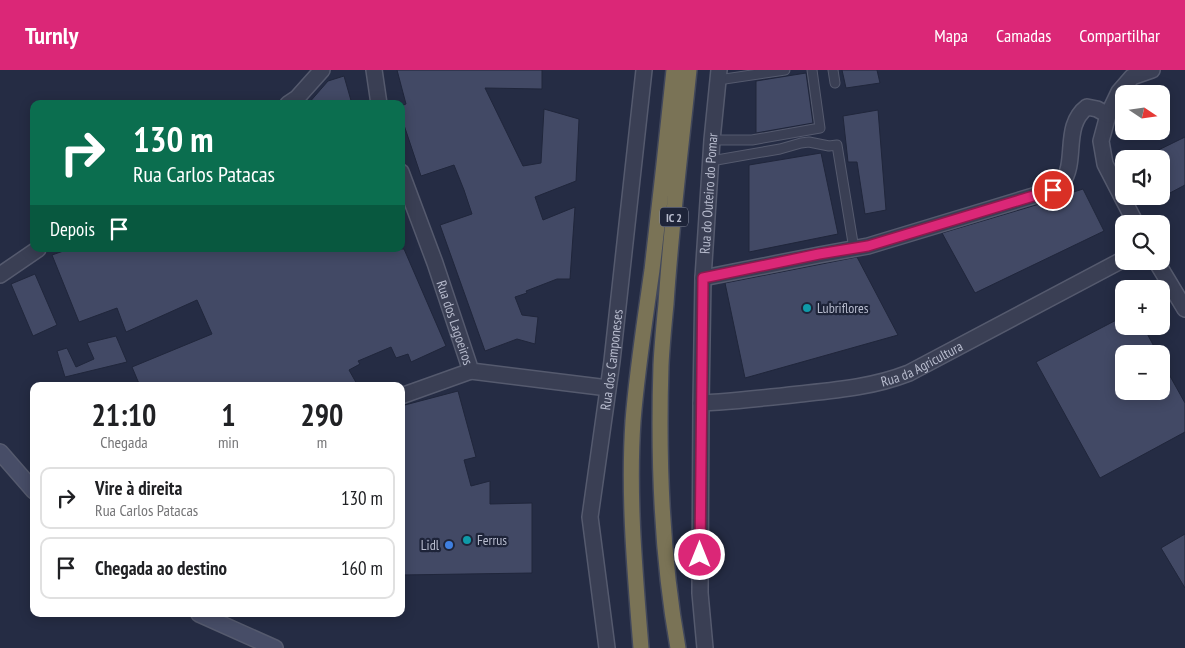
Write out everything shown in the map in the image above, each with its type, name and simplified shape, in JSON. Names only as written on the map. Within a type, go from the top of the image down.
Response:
[{"type":"highway","name":"IC 2","points":[[641,648],[633,554],[633,422],[674,70]]},
{"type":"highway","name":"IC 2","points":[[678,648],[671,612],[662,515],[660,477],[661,364],[668,267],[689,70]]},
{"type":"main road","points":[[0,452],[30,486]]},
{"type":"main road","points":[[206,617],[276,648]]},
{"type":"street","points":[[294,100],[322,70]]},
{"type":"street","points":[[374,70],[378,100]]},
{"type":"street","name":"Rua dos Camponeses","points":[[607,648],[590,517],[608,388],[644,70]]},
{"type":"street","points":[[1131,215],[1105,164],[1101,141],[1108,115],[1119,92],[1132,77],[1152,70]]},
{"type":"street","name":"Rua do Outeiro do Pomar","points":[[705,648],[700,593],[703,278],[718,75]]},
{"type":"street","points":[[703,278],[878,243],[1053,190],[1062,184],[1068,170],[1070,143],[1079,113],[1087,107],[1097,109],[1108,115]]},
{"type":"street","name":"Rua dos Lagoeiros","points":[[405,183],[435,263],[471,371],[608,388]]},
{"type":"street","points":[[0,276],[34,252]]},
{"type":"street","name":"Rua da Agricultura","points":[[701,403],[842,390],[892,380],[917,369],[1115,264]]},
{"type":"street","points":[[1161,270],[1185,309]]},
{"type":"street","points":[[405,395],[471,371]]},
{"type":"lane","points":[[718,75],[785,70]]},
{"type":"lane","points":[[712,140],[752,140],[820,128],[812,70]]},
{"type":"lane","points":[[833,70],[835,83]]},
{"type":"lane","points":[[711,161],[780,149],[801,143],[837,145],[854,249]]},
{"type":"building","points":[[397,70],[542,70],[542,89],[485,88],[523,166],[541,163],[544,109],[579,119],[576,181],[535,197],[543,220],[575,207],[570,279],[557,279],[515,297],[522,315],[538,317],[535,344],[517,339],[485,351],[440,225],[472,214],[454,165],[421,176],[405,128],[405,100]]},
{"type":"building","points":[[842,70],[877,70],[880,83],[846,88]]},
{"type":"building","points":[[806,73],[813,123],[756,133],[756,81]]},
{"type":"building","points":[[344,76],[351,100],[311,100],[328,81]]},
{"type":"building","points":[[878,110],[886,210],[865,214],[857,162],[848,162],[843,116]]},
{"type":"building","points":[[1185,137],[1185,185],[1170,193],[1170,150],[1158,150]]},
{"type":"building","points":[[821,153],[838,234],[749,252],[749,165]]},
{"type":"building","points":[[1083,189],[1104,231],[975,293],[942,233],[1056,199]]},
{"type":"building","points":[[405,251],[446,346],[411,362],[408,354],[396,358],[391,347],[358,361],[360,364],[349,370],[356,382],[138,382],[132,367],[212,334],[197,300],[126,332],[117,308],[79,322],[52,255],[60,252]]},
{"type":"building","name":"Lubriflores","points":[[857,257],[898,335],[745,378],[725,283]]},
{"type":"building","points":[[35,274],[57,325],[33,336],[11,284]]},
{"type":"building","points":[[1115,321],[1115,335],[1148,335],[1153,345],[1115,345],[1115,400],[1170,400],[1170,376],[1185,403],[1185,432],[1100,478],[1036,362]]},
{"type":"building","points":[[116,336],[127,362],[65,377],[57,351],[67,348],[76,367],[94,359],[87,343]]},
{"type":"building","points":[[458,391],[476,457],[464,460],[471,486],[490,481],[490,504],[532,503],[532,573],[405,575],[405,405]]},
{"type":"building","points":[[1185,534],[1185,588],[1161,548]]},
{"type":"place","name":"Lubriflores","points":[[807,308]]},
{"type":"place","name":"Ferrus","points":[[467,540]]},
{"type":"place","name":"Lidl","points":[[449,545]]},
{"type":"route","points":[[700,555],[703,278],[868,246],[1053,190]]}]
